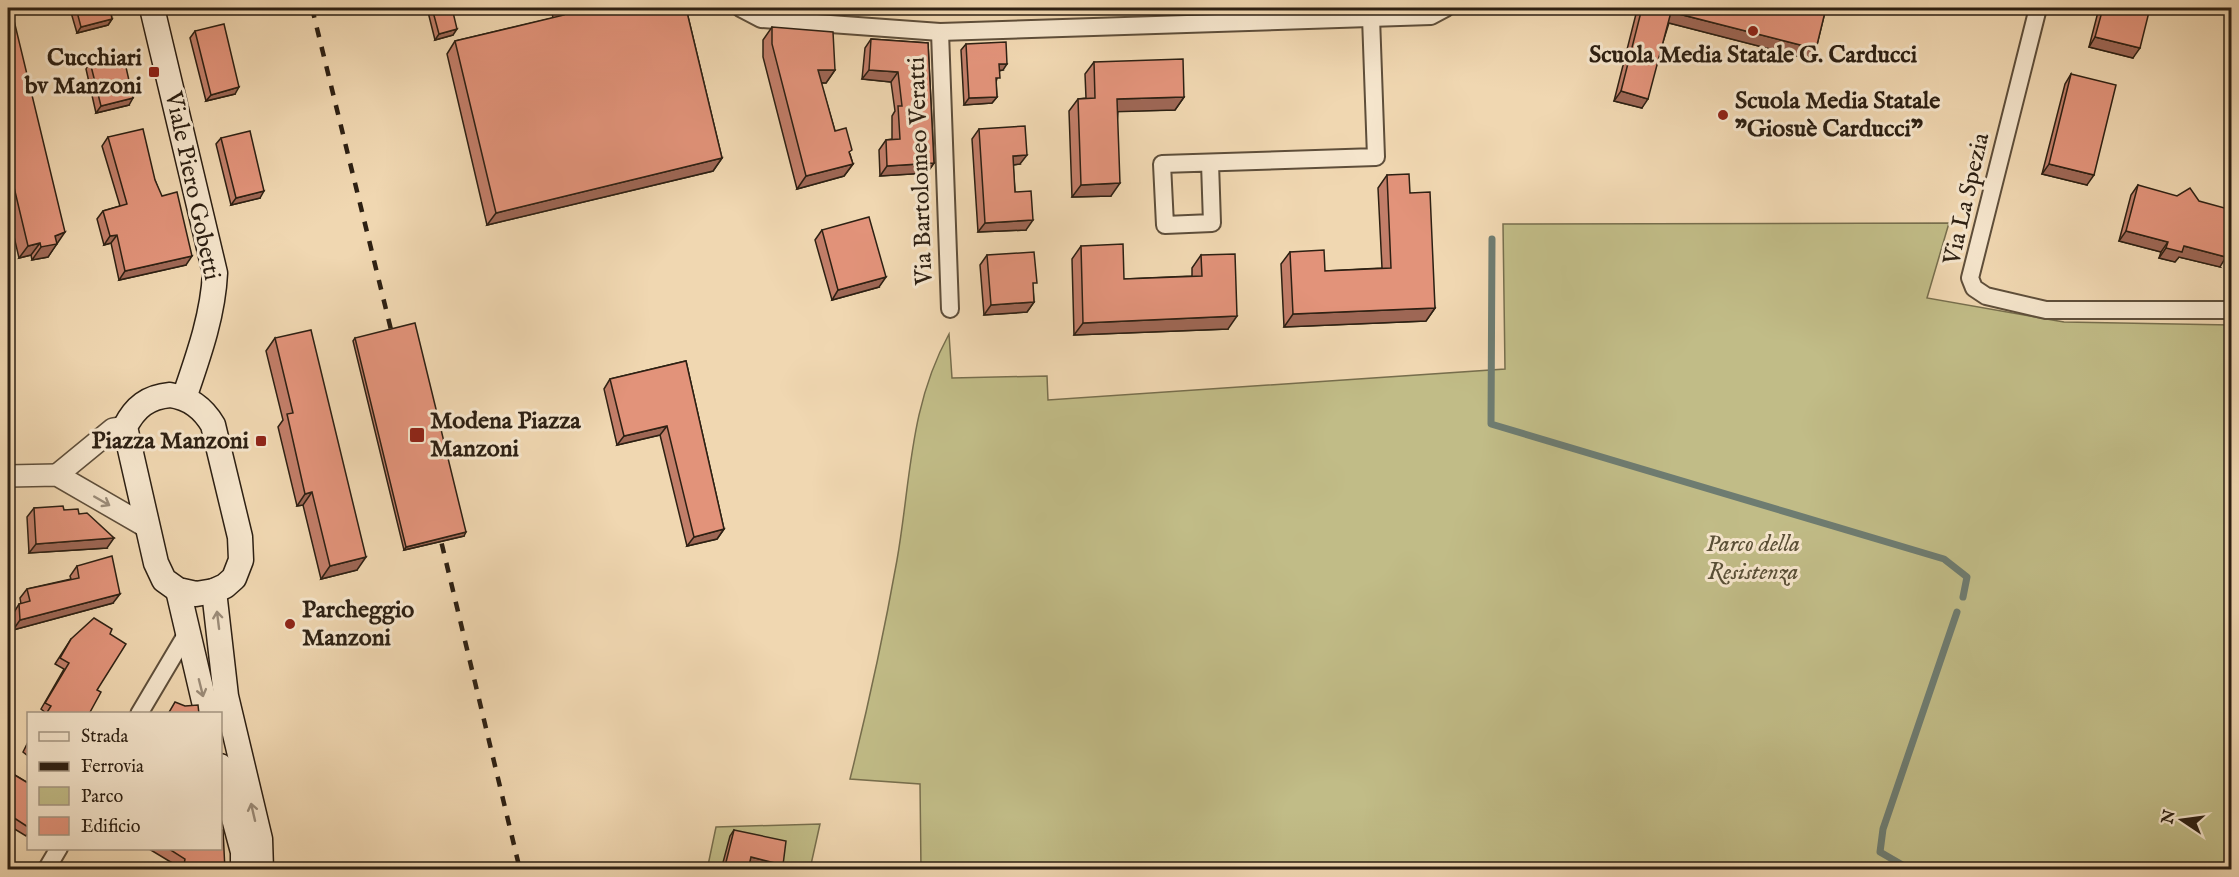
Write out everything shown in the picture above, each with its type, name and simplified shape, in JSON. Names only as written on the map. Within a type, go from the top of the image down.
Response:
[{"type":"main road","name":"Viale Piero Gobetti","points":[[152,8],[214,273],[214,294],[208,324],[184,398]]},
{"type":"main road","points":[[170,395],[184,398],[206,413],[213,425],[240,537],[241,560],[234,578],[225,586],[214,591],[196,594],[178,590],[164,580],[156,563],[125,427],[131,415],[149,400],[170,395]]},
{"type":"main road","points":[[178,590],[207,712]]},
{"type":"main road","points":[[214,591],[226,696],[260,839],[261,870]]},
{"type":"main road","points":[[222,773],[243,852],[243,870]]},
{"type":"street","points":[[740,8],[761,19],[940,32],[1270,14],[1431,16],[1443,10]]},
{"type":"street","name":"Via La Spezia","points":[[2038,8],[1970,278],[1974,288],[1986,296],[2046,310],[2232,310]]},
{"type":"street","points":[[1210,163],[1212,223],[1165,225],[1162,164],[1376,157],[1371,17]]},
{"type":"street","name":"Via Bartolomeo Veratti","points":[[940,32],[950,309]]},
{"type":"street","points":[[57,475],[113,429],[125,427]]},
{"type":"street","points":[[8,476],[57,475],[147,527]]},
{"type":"street","points":[[140,712],[187,633]]},
{"type":"street","points":[[46,870],[58,850]]},
{"type":"green space","name":"Parco della Resistenza","points":[[1949,223],[1927,298],[2064,322],[2231,325],[2231,869],[921,869],[920,784],[850,779],[892,587],[919,416],[936,361],[949,334],[952,378],[1047,376],[1048,400],[1505,369],[1503,224]]},
{"type":"green space","points":[[820,824],[810,869],[707,870],[716,827]]},
{"type":"building","points":[[8,8],[11,8],[65,232],[55,236],[57,244],[41,247],[40,243],[28,246],[8,162]]},
{"type":"building","points":[[76,8],[110,8],[112,19],[81,27]]},
{"type":"building","points":[[432,8],[452,8],[457,29],[439,34]]},
{"type":"building","points":[[562,8],[686,8],[722,158],[496,213],[455,41],[564,15]]},
{"type":"building","points":[[1642,8],[1826,8],[1816,49],[1671,12],[1648,99],[1621,91]]},
{"type":"building","points":[[2103,8],[2150,8],[2140,48],[2095,37]]},
{"type":"building","points":[[224,24],[239,87],[211,95],[195,31]]},
{"type":"building","points":[[772,27],[833,32],[835,70],[818,70],[835,131],[846,128],[853,164],[806,176],[772,44]]},
{"type":"building","points":[[871,39],[928,43],[934,163],[887,166],[886,140],[900,139],[898,106],[902,106],[898,72],[869,70]]},
{"type":"building","points":[[1006,42],[1007,64],[999,64],[1000,78],[996,78],[997,97],[969,98],[966,44]]},
{"type":"building","points":[[123,54],[133,98],[101,106],[90,62]]},
{"type":"building","points":[[1183,59],[1184,97],[1117,99],[1120,183],[1081,185],[1078,99],[1095,98],[1094,62]]},
{"type":"building","points":[[2071,74],[2116,85],[2094,175],[2049,164]]},
{"type":"building","points":[[1025,126],[1027,155],[1013,156],[1015,192],[1031,191],[1033,220],[985,223],[979,129]]},
{"type":"building","points":[[143,129],[155,180],[162,196],[177,192],[192,256],[125,271],[117,235],[110,236],[103,211],[127,204],[108,137]]},
{"type":"building","points":[[250,131],[264,191],[236,198],[221,138]]},
{"type":"building","points":[[1409,174],[1410,193],[1430,192],[1435,308],[1293,314],[1290,252],[1324,250],[1325,271],[1391,268],[1387,175]]},
{"type":"building","points":[[2138,185],[2177,196],[2190,188],[2199,201],[2232,210],[2232,238],[2226,257],[2184,246],[2182,252],[2166,248],[2168,242],[2126,231]]},
{"type":"building","points":[[869,217],[886,277],[838,290],[822,230]]},
{"type":"building","points":[[1123,244],[1124,279],[1202,276],[1201,255],[1235,254],[1237,316],[1083,323],[1081,246]]},
{"type":"building","points":[[1034,252],[1037,283],[1033,283],[1034,302],[991,305],[987,255]]},
{"type":"building","points":[[415,323],[466,532],[406,547],[355,338]]},
{"type":"building","points":[[311,330],[366,557],[330,566],[312,492],[305,494],[287,414],[293,413],[275,338]]},
{"type":"building","points":[[686,361],[724,529],[694,537],[667,426],[624,436],[610,379]]},
{"type":"building","points":[[63,506],[64,510],[78,509],[79,514],[87,513],[114,538],[36,544],[34,508]]},
{"type":"building","points":[[112,556],[120,594],[20,620],[19,604],[30,601],[27,589],[79,578],[77,566]]},
{"type":"building","points":[[8,614],[13,614],[12,658],[8,659]]},
{"type":"building","points":[[94,618],[112,629],[110,634],[126,644],[97,690],[101,692],[90,712],[47,712],[51,706],[45,703],[69,663],[60,658],[71,639]]},
{"type":"building","points":[[175,702],[185,706],[198,705],[199,712],[169,712]]},
{"type":"building","points":[[8,771],[27,782],[27,826],[8,814]]},
{"type":"building","points":[[223,830],[225,870],[183,870],[185,859],[171,850],[222,850]]},
{"type":"building","points":[[734,830],[786,841],[783,865],[751,857],[748,870],[724,870]]},
{"type":"waterway","points":[[1492,239],[1491,424],[1944,559],[1967,577],[1963,597]]},
{"type":"waterway","points":[[1911,870],[1880,852],[1883,829],[1957,612]]},
{"type":"railway","points":[[312,8],[395,346]]},
{"type":"railway","points":[[437,524],[520,870]]},
{"type":"place","name":"Scuola Media Statale G. Carducci","points":[[1753,31]]},
{"type":"place","name":"Cucchiari bv Manzoni","points":[[154,72]]},
{"type":"place","name":"Scuola Media Statale \"Giosuè Carducci\"","points":[[1723,115]]},
{"type":"place","name":"Modena Piazza Manzoni","points":[[417,435]]},
{"type":"place","name":"Piazza Manzoni","points":[[261,441]]},
{"type":"place","name":"Parcheggio Manzoni","points":[[290,624]]}]
